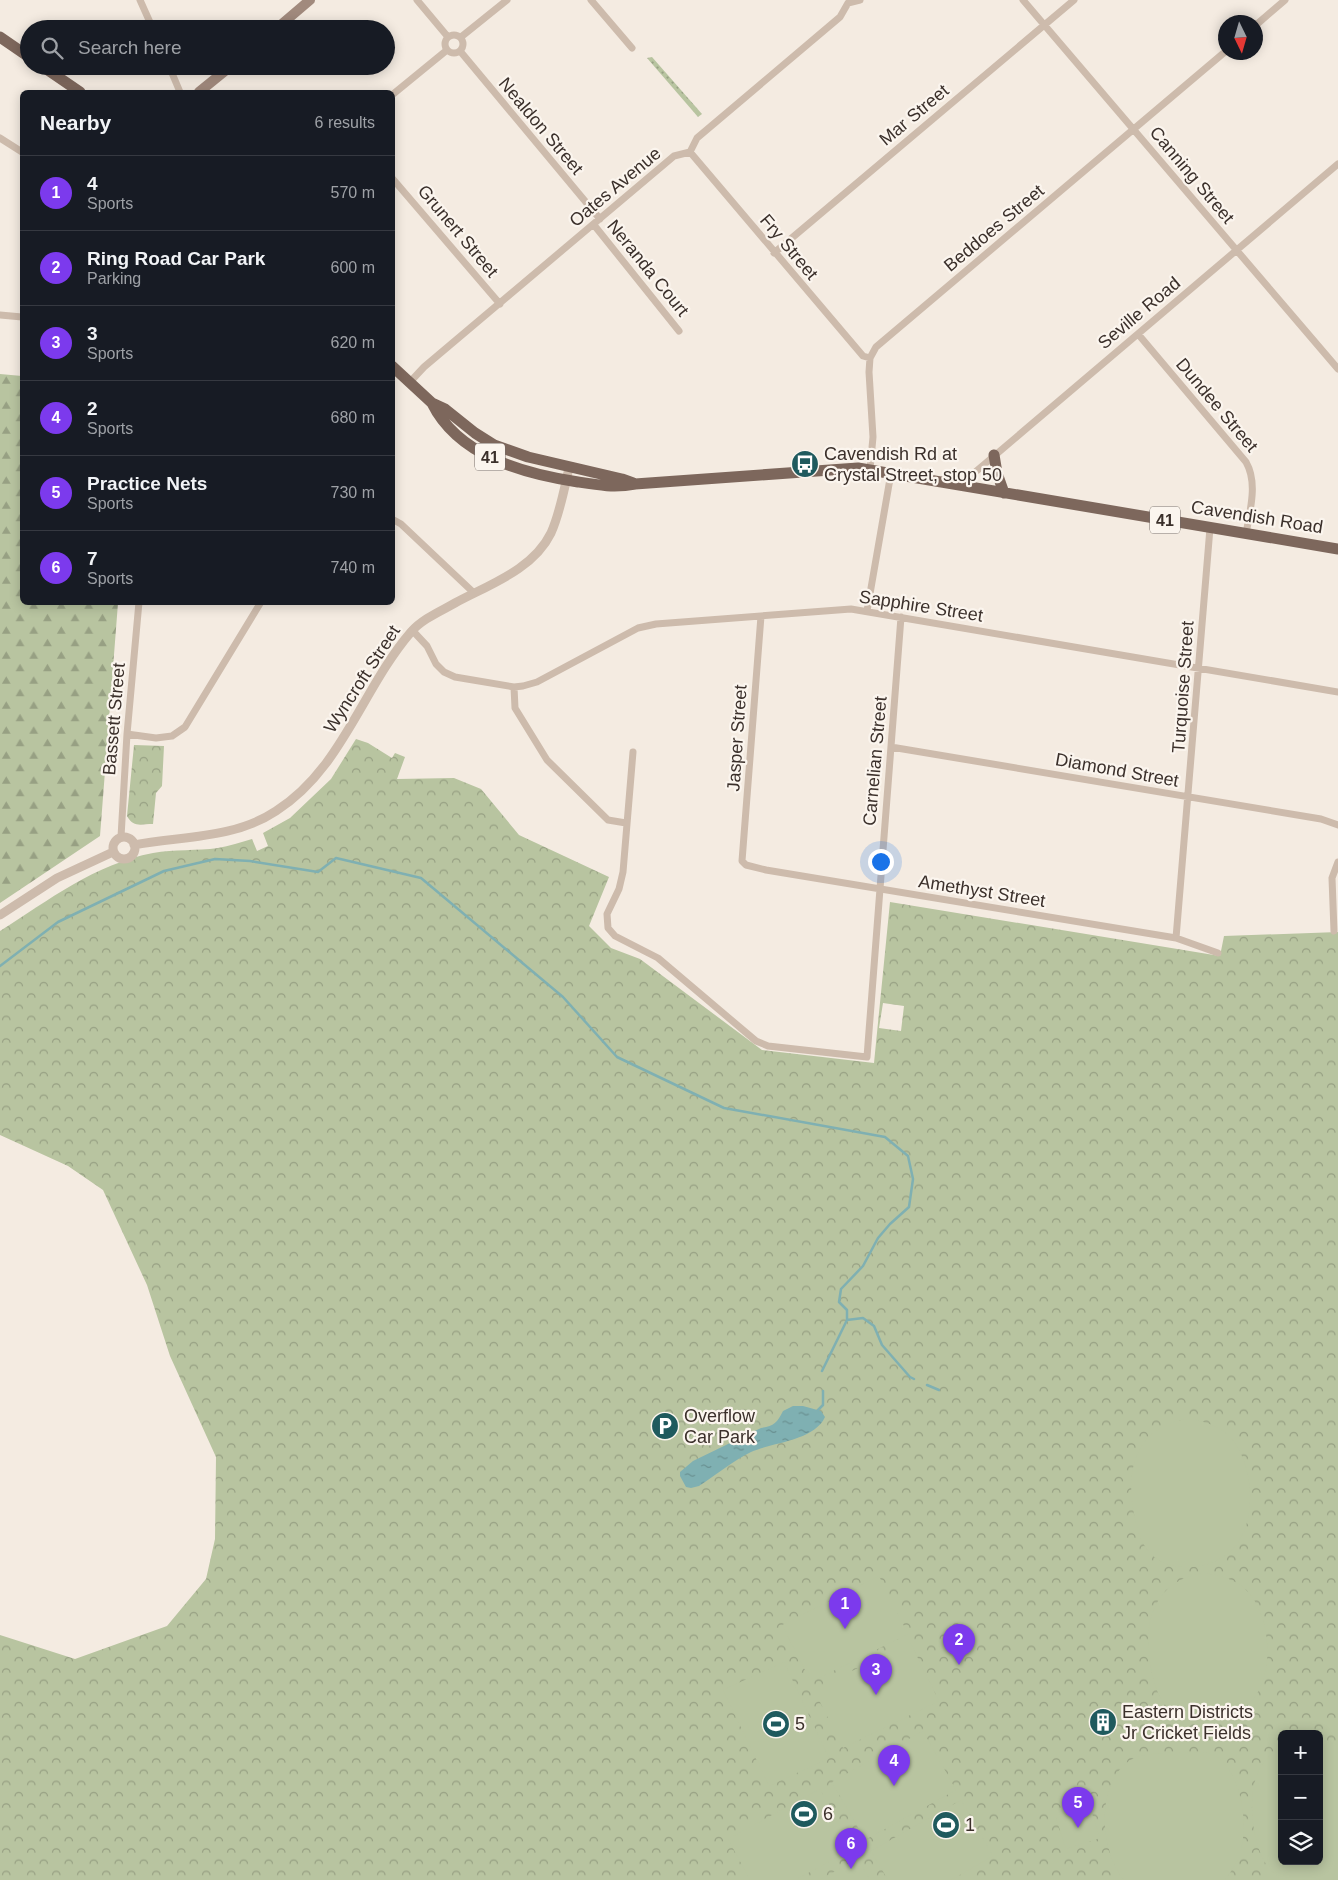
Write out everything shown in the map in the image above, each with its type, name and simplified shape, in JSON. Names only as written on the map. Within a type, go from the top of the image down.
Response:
[{"type":"main road","points":[[287,20],[310,0]]},
{"type":"main road","points":[[0,37],[20,51]]},
{"type":"main road","points":[[55,75],[77,90]]},
{"type":"main road","points":[[201,90],[220,75]]},
{"type":"main road","name":"Cavendish Road","points":[[395,369],[432,403],[445,409],[474,433],[499,447],[515,454],[622,479],[635,484]]},
{"type":"main road","name":"Cavendish Road","points":[[432,403],[438,417],[450,429],[485,454],[511,466],[567,480],[612,486],[843,468],[870,469],[1210,528],[1338,548]]},
{"type":"main road","points":[[994,455],[997,473],[1004,492]]},
{"type":"street","points":[[140,0],[149,20]]},
{"type":"street","points":[[417,0],[448,37]]},
{"type":"street","points":[[461,37],[507,0]]},
{"type":"street","points":[[591,0],[632,48]]},
{"type":"street","name":"Oates Avenue","points":[[410,382],[424,367],[674,156],[690,152],[697,138],[840,17],[846,2],[860,0]]},
{"type":"street","name":"Canning Street","points":[[1023,0],[1338,369]]},
{"type":"street","name":"Mar Street","points":[[774,253],[1074,0]]},
{"type":"street","points":[[1263,20],[1286,0]]},
{"type":"street","points":[[454,34],[461,37],[464,44],[460,51],[453,54],[447,50],[445,43],[448,37],[454,34]]},
{"type":"street","points":[[395,93],[447,50]]},
{"type":"street","name":"Nealdon Street","points":[[460,51],[600,219]]},
{"type":"street","name":"Beddoes Street","points":[[870,358],[876,347],[1218,58]]},
{"type":"street","points":[[172,75],[179,90]]},
{"type":"street","points":[[0,138],[20,151]]},
{"type":"street","name":"Fry Street","points":[[690,152],[863,356],[870,358]]},
{"type":"street","name":"Seville Road","points":[[960,485],[1236,250],[1337,167]]},
{"type":"street","name":"Grunert Street","points":[[395,182],[500,304]]},
{"type":"street","name":"Neranda Court","points":[[594,225],[679,331]]},
{"type":"street","points":[[0,315],[20,317]]},
{"type":"street","name":"Dundee Street","points":[[1138,334],[1246,462],[1252,472],[1253,487],[1246,534]]},
{"type":"street","points":[[870,358],[869,372],[873,437],[870,469]]},
{"type":"street","name":"Wyncroft Street","points":[[134,845],[230,831],[252,824],[276,812],[318,776],[412,630],[425,620],[523,565],[542,548],[553,528],[570,468]]},
{"type":"street","points":[[867,611],[891,473]]},
{"type":"street","points":[[395,521],[401,524],[474,593]]},
{"type":"street","name":"Turquoise Street","points":[[1176,938],[1210,528]]},
{"type":"street","name":"Bassett Street","points":[[121,837],[127,734],[139,605]]},
{"type":"street","points":[[127,734],[156,738],[172,736],[185,727],[259,605]]},
{"type":"street","name":"Sapphire Street","points":[[412,630],[426,646],[436,664],[444,672],[455,678],[514,687],[537,682],[638,628],[656,624],[851,609],[1338,692]]},
{"type":"street","name":"Jasper Street","points":[[742,861],[761,616]]},
{"type":"street","name":"Carnelian Street","points":[[626,823],[623,872],[619,889],[607,914],[608,928],[615,936],[658,958],[756,1041],[768,1046],[867,1057],[901,617]]},
{"type":"street","points":[[514,687],[516,708],[547,760],[608,820],[626,823],[633,752]]},
{"type":"street","name":"Diamond Street","points":[[891,747],[1322,819],[1338,825]]},
{"type":"street","points":[[121,837],[129,838],[134,845],[133,853],[127,858],[119,858],[113,852],[114,843],[121,837]]},
{"type":"street","points":[[0,915],[57,878],[113,852]]},
{"type":"street","name":"Amethyst Street","points":[[742,861],[746,865],[766,870],[1176,938],[1218,952]]},
{"type":"street","points":[[1334,931],[1332,878],[1338,862]]},
{"type":"green space","points":[[652,57],[702,114],[698,117],[647,58]]},
{"type":"green space","points":[[0,374],[20,376],[20,605],[118,605],[100,836],[0,903]]},
{"type":"green space","points":[[356,739],[368,743],[392,758],[395,753],[405,757],[397,779],[454,778],[481,789],[519,835],[609,877],[589,926],[611,948],[640,959],[762,1050],[874,1063],[890,902],[1220,956],[1224,936],[1338,932],[1338,1880],[0,1880],[0,1635],[75,1659],[167,1626],[206,1579],[215,1539],[216,1457],[170,1356],[147,1285],[103,1190],[68,1166],[0,1135],[0,931],[73,884],[112,865],[153,853],[218,848],[252,839],[257,851],[268,846],[263,833],[290,818],[331,779]],"holes":[[[883,1003],[904,1006],[901,1031],[879,1028]]]},
{"type":"green space","points":[[134,745],[164,746],[162,786],[156,793],[153,824],[135,824],[127,816]]},
{"type":"green space","points":[[1186,1419],[1214,1426],[1228,1435],[1243,1458],[1250,1488],[1248,1519],[1244,1532],[1237,1544],[1215,1562],[1187,1567],[1164,1563],[1148,1551],[1140,1536],[1135,1520],[1131,1482],[1133,1467],[1145,1441],[1156,1431],[1169,1424]]},
{"type":"green space","points":[[1203,1573],[1231,1580],[1245,1589],[1254,1599],[1260,1612],[1267,1642],[1265,1673],[1261,1687],[1254,1698],[1244,1708],[1232,1715],[1218,1720],[1204,1721],[1181,1717],[1165,1705],[1157,1690],[1152,1674],[1148,1636],[1150,1621],[1162,1595],[1173,1585],[1186,1578]]},
{"type":"green space","points":[[879,1576],[908,1634],[811,1682],[782,1625]]},
{"type":"green space","points":[[910,1642],[939,1701],[843,1748],[814,1690]]},
{"type":"green space","name":"5","points":[[784,1662],[829,1758],[769,1786],[723,1690]]},
{"type":"green space","points":[[923,1731],[956,1790],[865,1840],[832,1782]]},
{"type":"green space","points":[[1323,1740],[1338,1745],[1338,1879],[1308,1880],[1280,1878],[1263,1859],[1254,1831],[1252,1800],[1254,1786],[1261,1766],[1278,1748],[1278,1865],[1323,1865]]},
{"type":"green space","points":[[1186,1752],[1206,1753],[1216,1756],[1225,1764],[1237,1787],[1241,1801],[1244,1829],[1240,1853],[1232,1871],[1225,1880],[1124,1880],[1116,1868],[1106,1836],[1106,1802],[1110,1786],[1118,1772],[1135,1758]]},
{"type":"green space","name":"6","points":[[820,1789],[853,1849],[795,1880],[750,1880],[728,1839]]},
{"type":"green space","name":"1","points":[[961,1800],[993,1856],[951,1880],[888,1880],[871,1851]]},
{"type":"green space","points":[[1090,1807],[1100,1838],[1066,1849],[1056,1818]]},
{"type":"green space","points":[[858,1859],[870,1880],[819,1880]]},
{"type":"water","points":[[793,1406],[803,1406],[821,1411],[825,1417],[820,1425],[803,1436],[751,1452],[699,1486],[686,1487],[680,1472],[693,1461],[761,1428],[772,1425],[783,1411]]},
{"type":"waterway","points":[[0,966],[58,922],[164,871],[215,859],[250,861],[318,872],[336,858],[421,878],[563,997],[617,1057],[724,1108],[885,1137],[908,1156],[913,1179],[909,1207],[878,1238],[863,1266],[841,1289],[839,1302],[847,1310],[847,1320],[822,1371]]},
{"type":"waterway","points":[[847,1320],[863,1318],[874,1326],[882,1345],[910,1377],[914,1379]]},
{"type":"waterway","points":[[927,1385],[939,1390]]},
{"type":"waterway","points":[[818,1410],[823,1405],[823,1391]]},
{"type":"place","name":"Cavendish Rd at Crystal Street, stop 50","points":[[805,464]]},
{"type":"place","name":"Overflow Car Park","points":[[665,1426]]},
{"type":"place","name":"4","points":[[845,1629]]},
{"type":"place","name":"Ring Road Car Park","points":[[959,1665]]},
{"type":"place","name":"3","points":[[876,1695]]},
{"type":"place","name":"Eastern Districts Jr Cricket Fields","points":[[1103,1722]]},
{"type":"place","name":"5","points":[[776,1724]]},
{"type":"place","name":"2","points":[[894,1786]]},
{"type":"place","name":"6","points":[[804,1814]]},
{"type":"place","name":"1","points":[[946,1825]]},
{"type":"place","name":"Practice Nets","points":[[1078,1828]]},
{"type":"place","name":"7","points":[[851,1869]]}]
